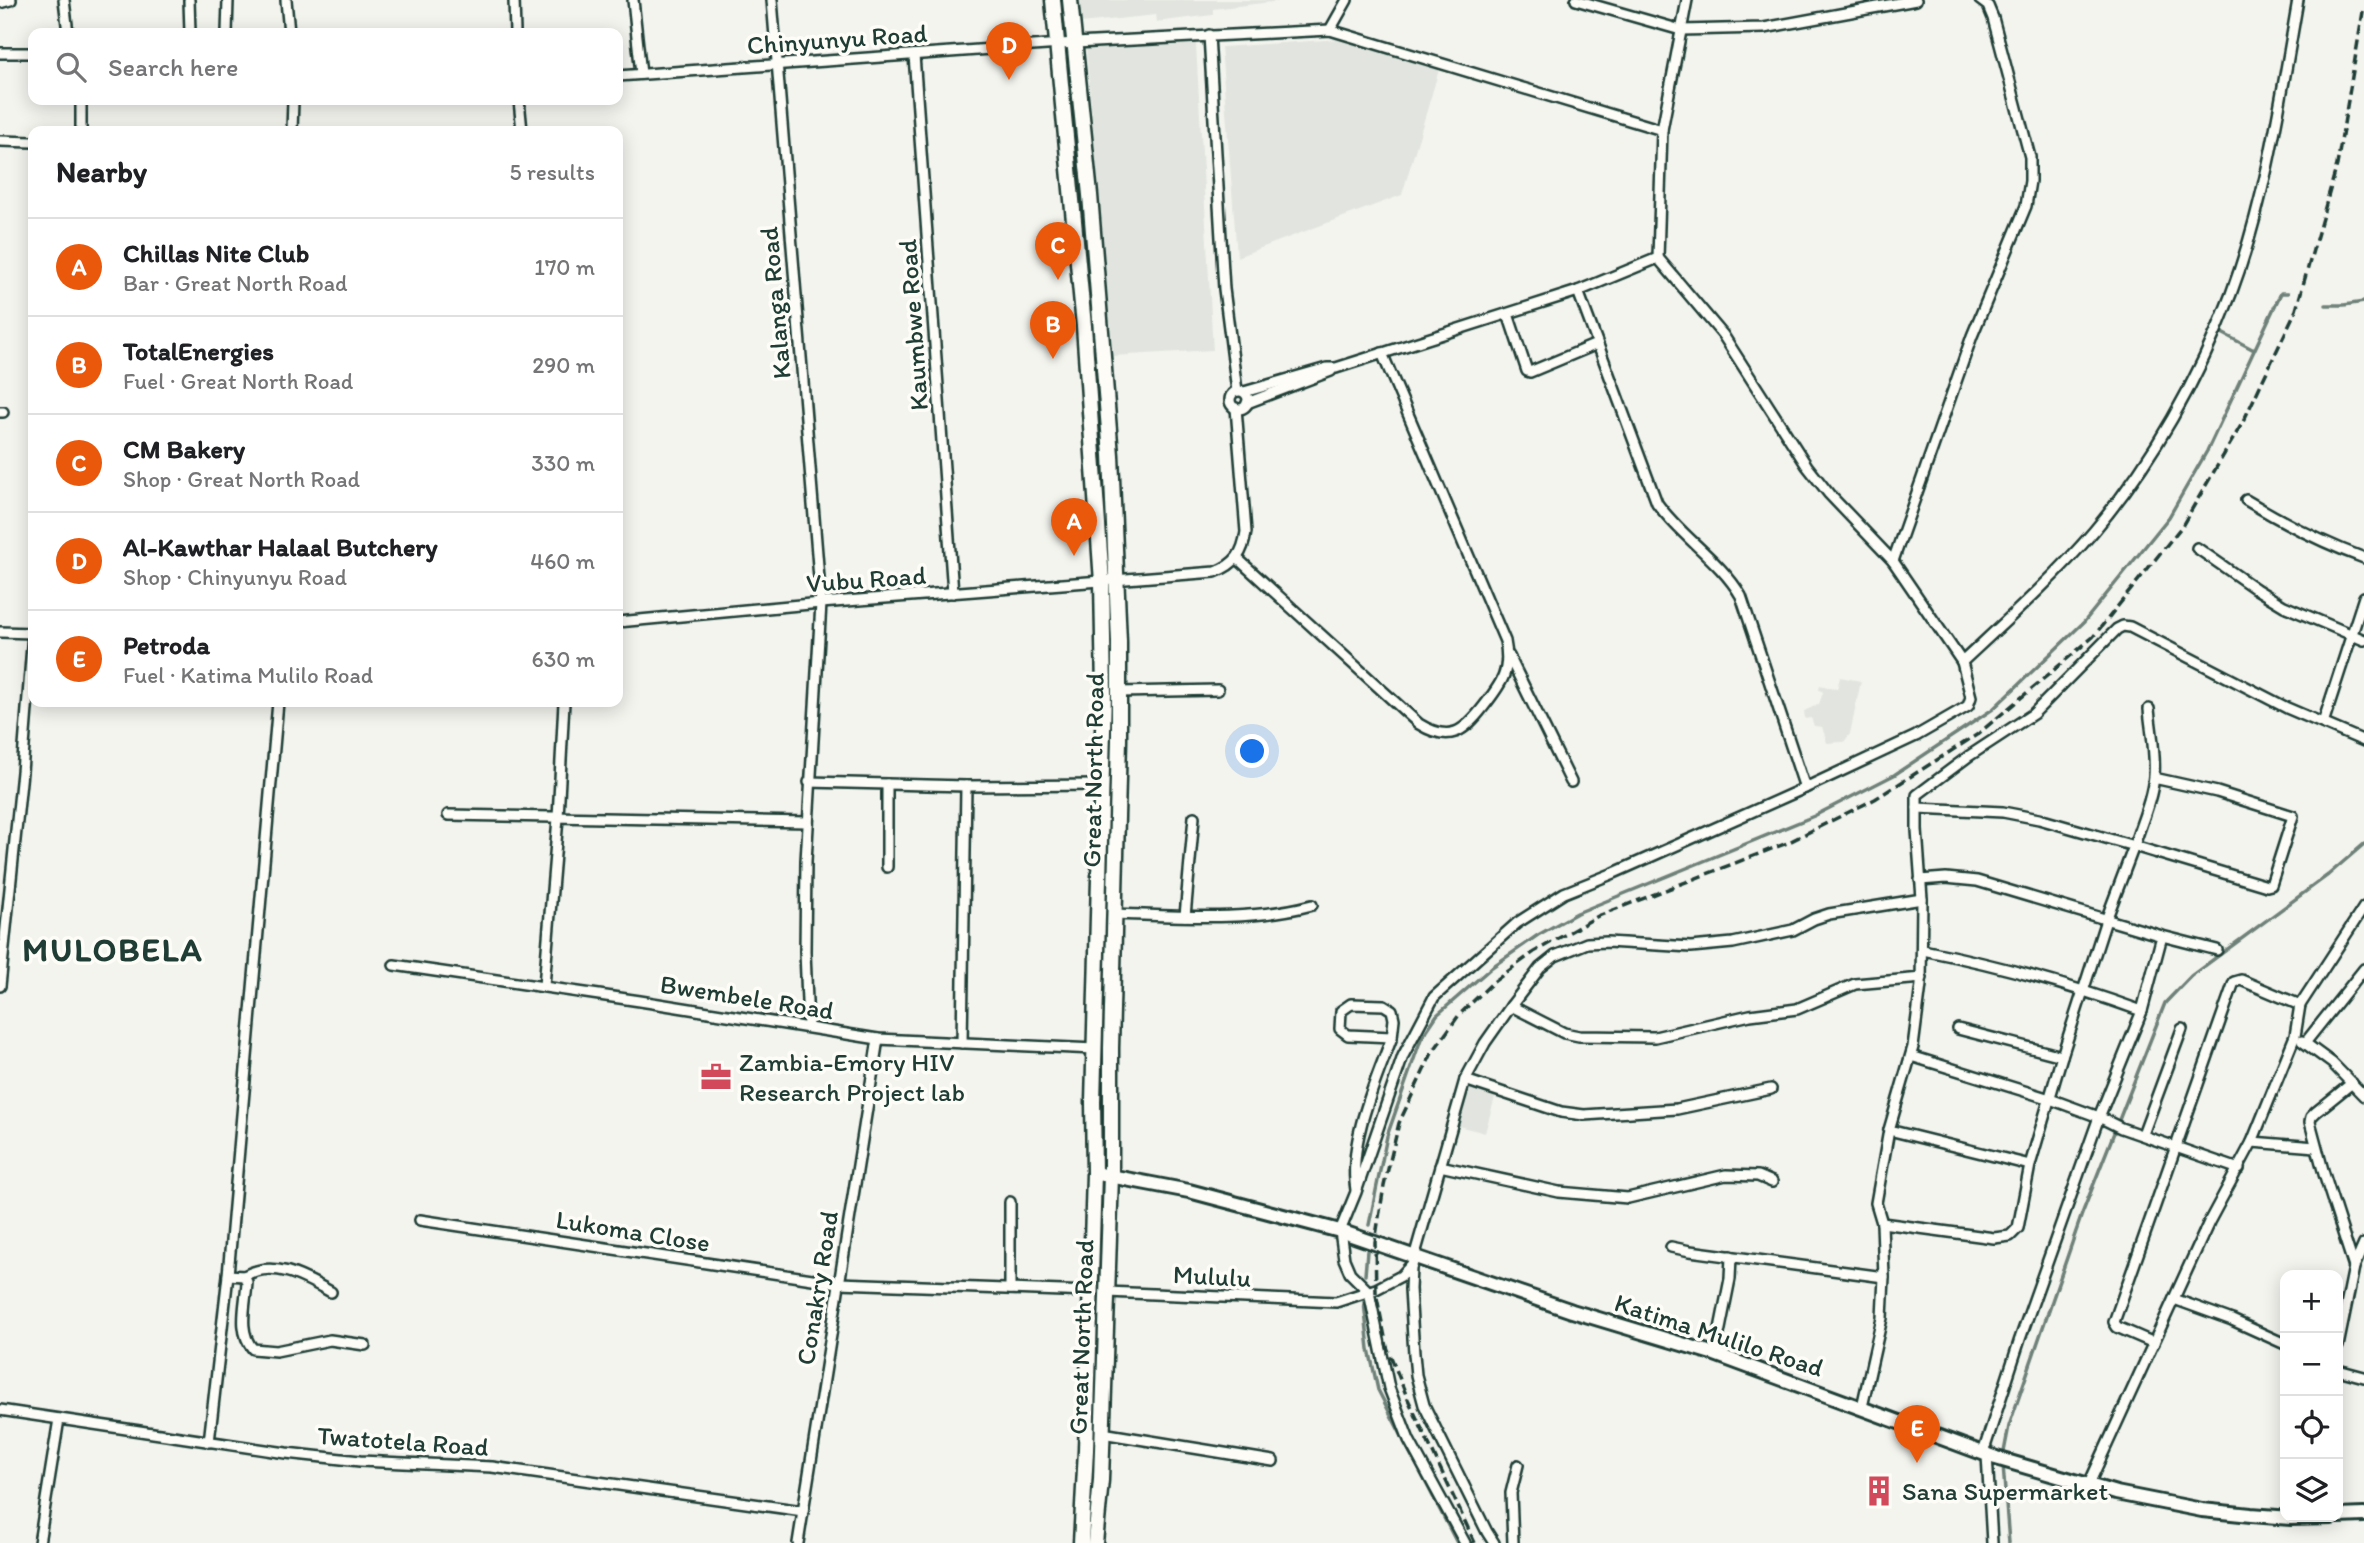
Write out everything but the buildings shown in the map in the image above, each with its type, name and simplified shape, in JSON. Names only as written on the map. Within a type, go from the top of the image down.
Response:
[{"type":"main road","name":"Great North Road","points":[[1053,0],[1083,313],[1102,582],[1094,1173],[1081,1543]]},
{"type":"main road","name":"Great North Road","points":[[1070,0],[1111,455],[1118,581],[1119,692],[1111,1048],[1111,1175],[1096,1543]]},
{"type":"main road","name":"Katima Mulilo Road","points":[[1094,1173],[1189,1191],[1340,1231],[1561,1308],[1715,1354],[1993,1457],[2088,1486],[2202,1510],[2280,1517]]},
{"type":"main road","points":[[2343,1517],[2364,1515]]},
{"type":"street","points":[[0,3],[11,0]]},
{"type":"street","points":[[64,0],[67,28]]},
{"type":"street","points":[[189,0],[190,28]]},
{"type":"street","points":[[227,28],[228,0]]},
{"type":"street","points":[[286,0],[289,28]]},
{"type":"street","points":[[514,0],[515,28]]},
{"type":"street","points":[[633,0],[641,74]]},
{"type":"street","name":"Kalanga Road","points":[[772,0],[821,603],[804,907],[808,1027]]},
{"type":"street","points":[[1330,30],[1347,0]]},
{"type":"street","points":[[1576,0],[1681,30],[1764,28],[1916,0]]},
{"type":"street","points":[[1465,1543],[1409,1440],[1389,1388],[1369,1292],[1350,1273],[1344,1259],[1340,1231],[1403,1056],[1434,997],[1517,923],[1564,893],[1805,788],[1916,736],[1968,706],[1971,697],[1962,662],[1893,561],[1829,494],[1807,466],[1723,335],[1658,258],[1662,130],[1687,0]]},
{"type":"street","points":[[1893,561],[1972,336],[2026,206],[2030,181],[2030,157],[1993,18],[1988,6],[1980,0]]},
{"type":"street","points":[[1962,662],[2036,593],[2093,531],[2137,476],[2174,416],[2217,328],[2243,256],[2268,166],[2298,0]]},
{"type":"street","name":"Chinyunyu Road","points":[[623,76],[1075,43],[1330,30],[1662,130]]},
{"type":"street","points":[[1209,35],[1224,289],[1240,392],[1248,397],[1243,408],[1237,408]]},
{"type":"street","points":[[0,53],[28,54]]},
{"type":"street","name":"Kaumbwe Road","points":[[914,55],[953,593]]},
{"type":"street","points":[[80,105],[81,126]]},
{"type":"street","points":[[292,126],[293,105]]},
{"type":"street","points":[[519,105],[522,126]]},
{"type":"street","points":[[0,141],[28,142]]},
{"type":"street","points":[[1508,655],[1506,673],[1498,688],[1468,727],[1446,733],[1431,732],[1238,559],[1244,547],[1246,532],[1237,408],[1231,401],[1232,395],[1327,368],[1336,368],[1578,292],[1658,258]]},
{"type":"street","points":[[1578,292],[1657,503],[1666,517],[1730,579],[1741,596],[1805,788]]},
{"type":"street","points":[[1508,314],[1527,371],[1597,344]]},
{"type":"street","points":[[1382,353],[1505,641],[1508,655],[1571,782]]},
{"type":"street","points":[[1247,403],[1328,374],[1336,368]]},
{"type":"street","points":[[2246,500],[2338,548],[2364,558]]},
{"type":"street","points":[[2197,548],[2284,606],[2364,640]]},
{"type":"street","name":"Vubu Road","points":[[623,622],[1215,572],[1238,559]]},
{"type":"street","points":[[2323,723],[2364,597]]},
{"type":"street","points":[[1862,1407],[1882,1318],[1882,1223],[1876,1203],[1889,1130],[1911,1056],[1922,978],[1922,899],[1917,795],[2033,715],[2123,626],[2130,627],[2275,702],[2364,741]]},
{"type":"street","points":[[0,632],[28,633]]},
{"type":"street","points":[[1119,692],[1219,690]]},
{"type":"street","points":[[0,986],[28,696]]},
{"type":"street","points":[[209,1442],[228,1275],[278,707]]},
{"type":"street","points":[[544,986],[564,707]]},
{"type":"street","points":[[1882,1223],[1994,1238],[2010,1236],[2018,1228],[2030,1165],[2062,1056],[2106,920],[2151,796],[2154,762],[2149,709]]},
{"type":"street","points":[[1917,808],[2003,812],[2039,819],[2271,885],[2293,819],[2290,814],[2217,792],[2154,778]]},
{"type":"street","points":[[809,782],[967,786],[1101,785]]},
{"type":"street","points":[[887,784],[887,867]]},
{"type":"street","points":[[962,1043],[967,786]]},
{"type":"street","points":[[448,815],[808,822]]},
{"type":"street","points":[[1185,916],[1194,817]]},
{"type":"street","points":[[1920,880],[1946,878],[1977,881],[2217,950]]},
{"type":"street","points":[[1494,1543],[1424,1405],[1416,1374],[1409,1289],[1414,1259],[1465,1080],[1485,1043],[1540,968],[1561,953],[1587,943],[1691,947],[1717,945],[1793,930],[1829,914],[1922,899]]},
{"type":"street","points":[[1115,914],[1262,914],[1312,905]]},
{"type":"street","points":[[2088,1486],[2209,1222],[2252,1142],[2294,1036],[2300,1005],[2364,907]]},
{"type":"street","points":[[1993,1543],[1993,1457],[2020,1339],[2142,1011],[2162,936]]},
{"type":"street","points":[[1923,950],[1973,960],[2083,989],[2142,1011]]},
{"type":"street","name":"Bwembele Road","points":[[394,965],[878,1039],[1095,1049]]},
{"type":"street","points":[[2305,1043],[2364,970]]},
{"type":"street","points":[[1511,1006],[1564,1033],[1579,1036],[1655,1037],[1750,1016],[1797,1009],[1855,984],[1922,978]]},
{"type":"street","points":[[2154,1343],[2117,1327],[2114,1322],[2234,982],[2241,979],[2300,1005]]},
{"type":"street","points":[[1356,1192],[1356,1147],[1373,1088],[1392,1037],[1395,1019],[1392,1010],[1384,1005],[1351,1004],[1341,1010],[1340,1029],[1348,1035],[1392,1037]]},
{"type":"street","points":[[1958,1028],[2062,1056]]},
{"type":"street","points":[[2143,1134],[2182,1029]]},
{"type":"street","points":[[2294,1036],[2332,1063],[2364,1096]]},
{"type":"street","name":"Conakry Road","points":[[798,1543],[878,1039]]},
{"type":"street","points":[[1911,1056],[2050,1099],[2121,1128],[2239,1169]]},
{"type":"street","points":[[1465,1080],[1561,1112],[1584,1115],[1677,1109],[1771,1089]]},
{"type":"street","points":[[2352,1083],[2311,1117],[2310,1122],[2354,1267]]},
{"type":"street","points":[[1889,1130],[2030,1165]]},
{"type":"street","points":[[2252,1142],[2316,1147]]},
{"type":"street","points":[[1440,1166],[1559,1192],[1628,1198],[1726,1175],[1758,1176],[1772,1182]]},
{"type":"street","points":[[1010,1202],[1010,1289]]},
{"type":"street","name":"Lukoma Close","points":[[420,1220],[839,1283],[1090,1292]]},
{"type":"street","points":[[2341,1333],[2354,1267],[2364,1244]]},
{"type":"street","points":[[1671,1247],[1884,1277]]},
{"type":"street","points":[[1715,1354],[1730,1279],[1731,1256]]},
{"type":"street","name":"Mululu","points":[[1107,1292],[1336,1302],[1369,1292],[1401,1276],[1414,1259]]},
{"type":"street","points":[[228,1275],[244,1276],[270,1268],[296,1273],[331,1292]]},
{"type":"street","points":[[244,1276],[247,1282],[244,1332],[253,1349],[276,1351],[330,1340],[365,1345]]},
{"type":"street","points":[[2174,1299],[2232,1320],[2280,1342]]},
{"type":"street","points":[[2343,1371],[2364,1377]]},
{"type":"street","name":"Twatotela Road","points":[[0,1410],[209,1442],[360,1461],[492,1467],[803,1511]]},
{"type":"street","points":[[39,1543],[59,1419]]},
{"type":"street","points":[[1102,1433],[1273,1461]]},
{"type":"street","points":[[1513,1543],[1511,1493],[1518,1465]]},
{"type":"street","points":[[1081,1543],[1088,1543]]},
{"type":"shaded area","points":[[1078,0],[1289,0],[1213,9],[1213,15],[1157,22],[1156,15],[1081,23]]},
{"type":"shaded area","points":[[1340,39],[1439,70],[1402,195],[1237,257],[1221,47]]},
{"type":"shaded area","points":[[1196,43],[1213,350],[1113,356],[1086,49]]},
{"type":"shaded area","points":[[1840,677],[1861,681],[1850,734],[1844,742],[1827,743],[1822,727],[1814,726],[1811,718],[1805,719],[1804,711],[1819,704],[1823,692],[1819,690],[1820,685],[1837,689]]},
{"type":"shaded area","points":[[1469,1087],[1496,1094],[1485,1133],[1458,1126]]},
{"type":"waterway","points":[[1369,1225],[1387,1136],[1421,1039],[1437,1015],[1492,967],[1538,935],[1577,913],[1814,816],[1894,775],[1993,709],[2084,622],[2169,517],[2207,451],[2281,293],[2288,293]]},
{"type":"waterway","points":[[2326,305],[2364,302]]},
{"type":"waterway","points":[[2222,333],[2254,350]]},
{"type":"waterway","points":[[2003,1457],[2009,1426],[2082,1214],[2165,1003],[2191,976],[2328,875],[2364,844]]},
{"type":"waterway","points":[[1365,1275],[1367,1251]]},
{"type":"waterway","points":[[1364,1302],[1369,1349],[1378,1390],[1457,1543]]},
{"type":"waterway","points":[[2003,1465],[2009,1543]]},
{"type":"railway","points":[[1475,1543],[1407,1397],[1387,1347],[1376,1293],[1375,1242],[1384,1186],[1399,1123],[1432,1053],[1459,1015],[1492,983],[1534,952],[1598,916],[1787,843],[1875,799],[1978,734],[2093,637],[2182,526],[2243,422],[2296,310],[2337,165],[2364,6]]},
{"type":"place","name":"Al-Kawthar Halaal Butchery","points":[[1009,80]]},
{"type":"place","name":"CM Bakery","points":[[1058,280]]},
{"type":"place","name":"TotalEnergies","points":[[1053,359]]},
{"type":"place","name":"Chillas Nite Club","points":[[1074,556]]},
{"type":"place","name":"Zambia-Emory HIV Research Project lab","points":[[716,1077]]},
{"type":"place","name":"Petroda","points":[[1917,1463]]},
{"type":"place","name":"Sana Supermarket","points":[[1879,1491]]},
{"type":"district","name":"MULOBELA","points":[[113,949]]}]
